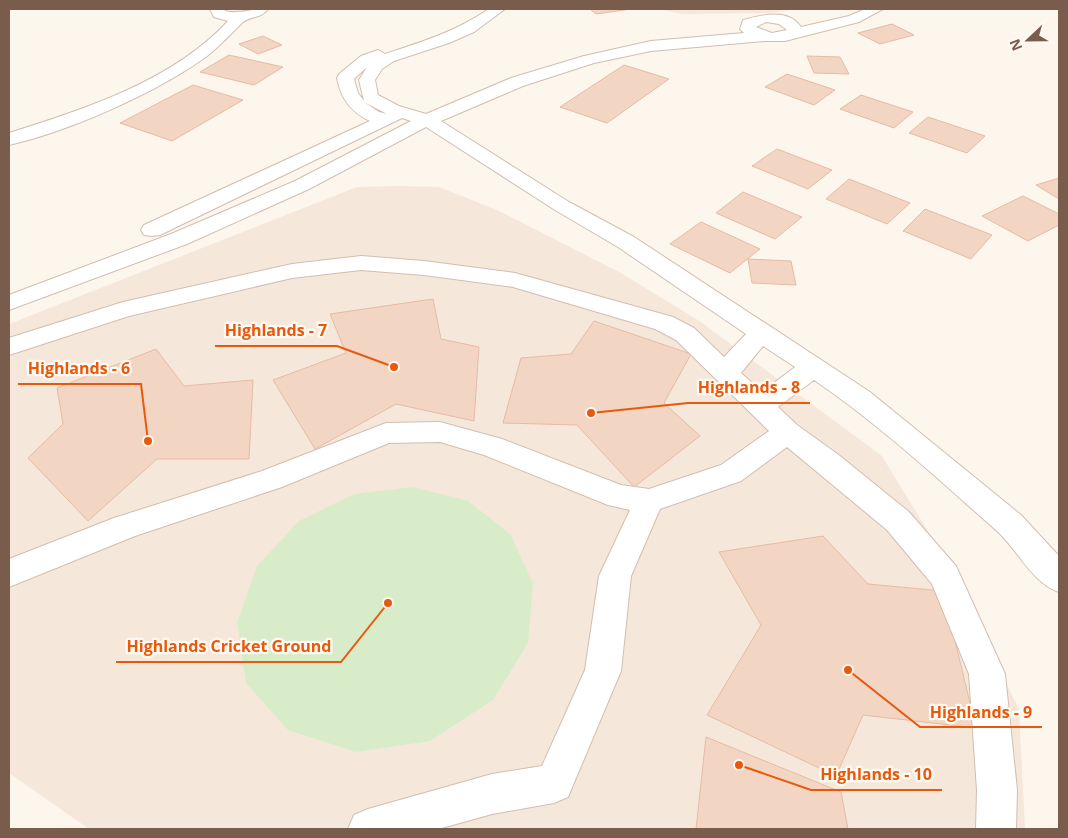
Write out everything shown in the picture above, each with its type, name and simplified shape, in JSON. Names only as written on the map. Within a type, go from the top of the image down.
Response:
[{"type":"street","points":[[212,9],[217,9],[219,14],[238,17],[252,14],[261,9]]},
{"type":"street","points":[[410,117],[367,113],[348,96],[345,78],[367,59],[454,27],[474,18],[483,9]]},
{"type":"street","points":[[498,9],[470,28],[444,40],[388,58],[376,66],[367,80],[370,98],[410,117],[626,242],[861,399],[1010,524],[1059,578]]},
{"type":"street","points":[[490,76],[576,50],[638,36],[751,15],[777,19],[809,17],[840,9]]},
{"type":"street","points":[[9,286],[165,226],[410,117],[517,82],[590,59],[651,46],[765,36],[781,37],[854,19],[876,9]]},
{"type":"street","points":[[751,15],[748,29],[765,36]]},
{"type":"street","points":[[9,139],[75,118],[128,94],[180,67],[227,33],[238,17]]},
{"type":"street","points":[[777,19],[792,25],[795,31],[792,34]]},
{"type":"street","points":[[9,303],[179,239],[302,185],[410,117]]},
{"type":"street","points":[[9,347],[123,310],[292,272],[361,263],[424,268],[515,280],[664,323],[684,334],[787,432],[830,464],[898,521],[945,576],[987,674],[997,790],[996,829]]},
{"type":"street","points":[[726,375],[734,362],[762,332]]},
{"type":"street","points":[[760,407],[813,367]]},
{"type":"street","points":[[9,573],[125,527],[272,479],[386,433],[440,432],[492,447],[619,498],[649,501],[731,473],[787,432]]},
{"type":"street","points":[[368,829],[492,794],[554,783],[603,671],[615,576],[649,501]]},
{"type":"shaded area","points":[[658,9],[797,9],[770,13],[683,14]]},
{"type":"shaded area","points":[[357,187],[439,187],[497,210],[621,273],[701,322],[882,456],[943,556],[1019,709],[1025,829],[89,829],[9,773],[9,324]]},
{"type":"green space","points":[[413,487],[468,501],[510,534],[533,583],[528,643],[493,700],[430,741],[356,752],[288,730],[246,683],[237,623],[257,566],[299,521],[354,494]]},
{"type":"building","points":[[590,9],[631,9],[596,14]]},
{"type":"building","points":[[892,24],[914,35],[880,44],[858,33]]},
{"type":"building","points":[[263,36],[282,45],[258,54],[239,44]]},
{"type":"building","points":[[229,55],[283,67],[254,85],[200,72]]},
{"type":"building","points":[[807,56],[840,57],[849,74],[814,73]]},
{"type":"building","points":[[624,65],[669,79],[607,123],[560,107]]},
{"type":"building","points":[[787,74],[835,90],[814,105],[765,87]]},
{"type":"building","points":[[193,85],[243,100],[172,141],[120,123]]},
{"type":"building","points":[[861,95],[913,112],[894,128],[840,109]]},
{"type":"building","points":[[928,117],[985,136],[967,153],[909,133]]},
{"type":"building","points":[[777,149],[832,170],[808,189],[752,166]]},
{"type":"building","points":[[1059,178],[1059,199],[1036,185]]},
{"type":"building","points":[[849,179],[910,203],[887,224],[826,199]]},
{"type":"building","points":[[743,192],[802,217],[775,239],[716,213]]},
{"type":"building","points":[[1023,196],[1059,214],[1059,225],[1028,241],[982,216]]},
{"type":"building","points":[[925,209],[992,235],[971,259],[903,231]]},
{"type":"building","points":[[701,222],[760,249],[730,273],[670,244]]},
{"type":"building","points":[[748,259],[791,261],[796,285],[752,283]]},
{"type":"building","points":[[433,299],[441,339],[479,347],[474,421],[396,404],[315,449],[273,380],[346,353],[330,314]]},
{"type":"building","points":[[594,321],[691,354],[664,403],[700,436],[634,487],[577,425],[503,423],[521,358],[571,354]]},
{"type":"building","points":[[156,349],[184,386],[253,380],[249,459],[157,459],[88,521],[28,458],[63,424],[57,388]]},
{"type":"building","points":[[823,536],[868,584],[943,591],[976,728],[863,715],[836,776],[707,715],[761,625],[719,552]]},
{"type":"building","points":[[706,737],[841,792],[848,829],[696,829]]},
{"type":"place","name":"Highlands - 7","points":[[394,367]]},
{"type":"place","name":"Highlands - 8","points":[[591,413]]},
{"type":"place","name":"Highlands - 6","points":[[148,441]]},
{"type":"place","name":"Highlands Cricket Ground","points":[[388,603]]},
{"type":"place","name":"Highlands - 9","points":[[848,670]]},
{"type":"place","name":"Highlands - 10","points":[[739,765]]}]
